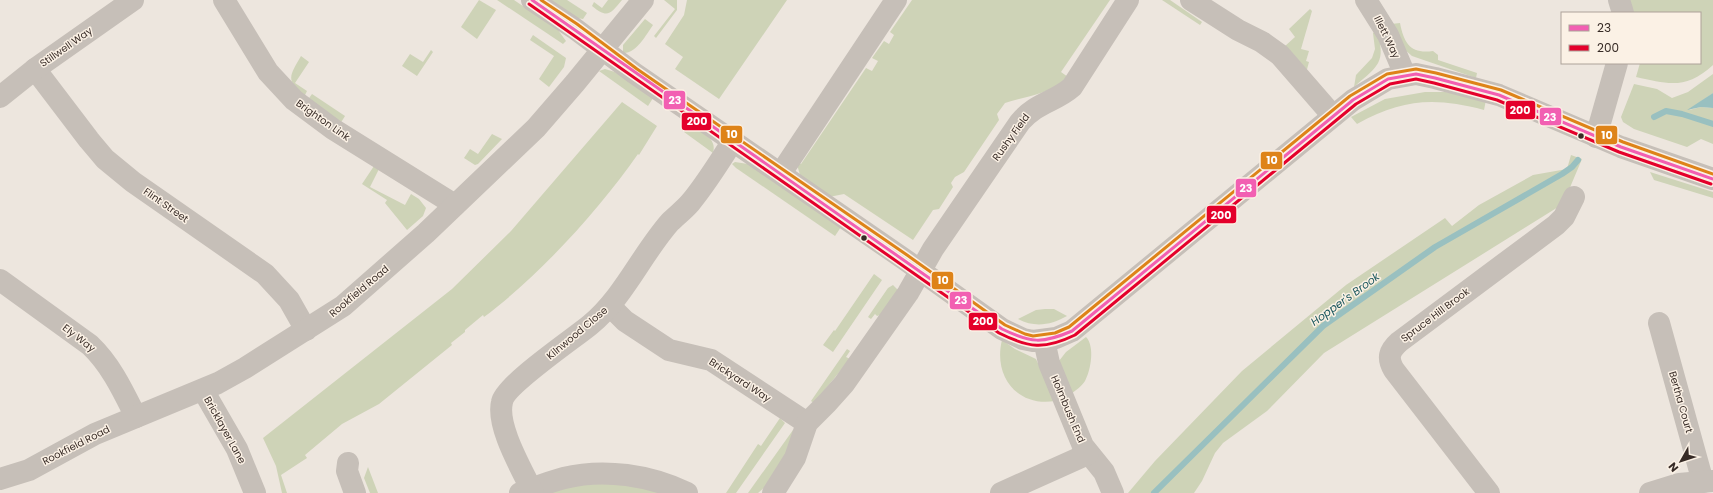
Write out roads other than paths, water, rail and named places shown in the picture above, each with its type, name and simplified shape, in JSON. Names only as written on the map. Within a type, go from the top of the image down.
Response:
[{"type":"street","name":"Stillwell Way","points":[[0,97],[35,68],[133,0]]},
{"type":"street","name":"Brighton Link","points":[[224,0],[268,72],[294,100],[333,129],[454,205]]},
{"type":"street","points":[[532,0],[920,271],[1014,335],[1023,339],[1044,340],[1056,338],[1072,331],[1333,116],[1378,83],[1405,75],[1416,74],[1435,78],[1499,95],[1596,137],[1713,179]]},
{"type":"street","name":"Rookfield Road","points":[[0,479],[29,470],[81,441],[203,390],[245,368],[343,306],[536,128],[643,0]]},
{"type":"street","points":[[780,173],[896,0]]},
{"type":"street","name":"Rushy Field","points":[[920,271],[933,249],[1020,122],[1034,108],[1064,94],[1072,86],[1128,0]]},
{"type":"street","points":[[1191,0],[1238,30],[1262,42],[1280,55],[1333,116]]},
{"type":"street","name":"Illett Way","points":[[1366,0],[1388,35],[1405,75]]},
{"type":"street","points":[[1619,0],[1623,12]]},
{"type":"street","points":[[1596,137],[1617,64]]},
{"type":"street","name":"Flint Street","points":[[35,68],[82,132],[106,159],[134,182],[265,274],[289,300],[306,330]]},
{"type":"street","name":"Kilnwood Close","points":[[528,492],[502,419],[502,401],[505,394],[591,324],[610,306],[670,222],[697,194],[733,141]]},
{"type":"street","points":[[1674,165],[1713,169]]},
{"type":"street","name":"Spruce Hill Brook","points":[[1489,493],[1394,370],[1389,361],[1390,354],[1399,342],[1556,225],[1564,217],[1574,197]]},
{"type":"street","points":[[773,493],[795,458],[807,423],[844,384],[908,293],[920,271]]},
{"type":"street","name":"Ely Way","points":[[0,280],[90,345],[100,354],[120,385],[136,417]]},
{"type":"street","name":"Brickyard Way","points":[[610,306],[625,321],[669,350],[711,360],[807,423]]},
{"type":"street","name":"Bertha Court","points":[[1659,323],[1708,481]]},
{"type":"street","name":"Holmbush End","points":[[1044,340],[1049,363],[1088,454],[1104,472],[1113,493]]},
{"type":"street","name":"Bricklayer Lane","points":[[203,390],[237,449],[255,493]]},
{"type":"street","points":[[1001,493],[1088,454]]},
{"type":"street","points":[[348,463],[347,471],[355,493]]},
{"type":"street","points":[[528,492],[567,477],[605,474],[647,478],[687,493]]},
{"type":"street","points":[[1650,493],[1679,484],[1708,481]]},
{"type":"water","points":[[1713,93],[1713,108],[1701,107],[1687,110]]},
{"type":"waterway","name":"Hopper's Brook","points":[[1654,117],[1666,111],[1682,114],[1713,124]]},
{"type":"waterway","name":"Hopper's Brook","points":[[1154,493],[1323,326],[1435,247],[1562,174],[1572,167],[1578,160]]}]
